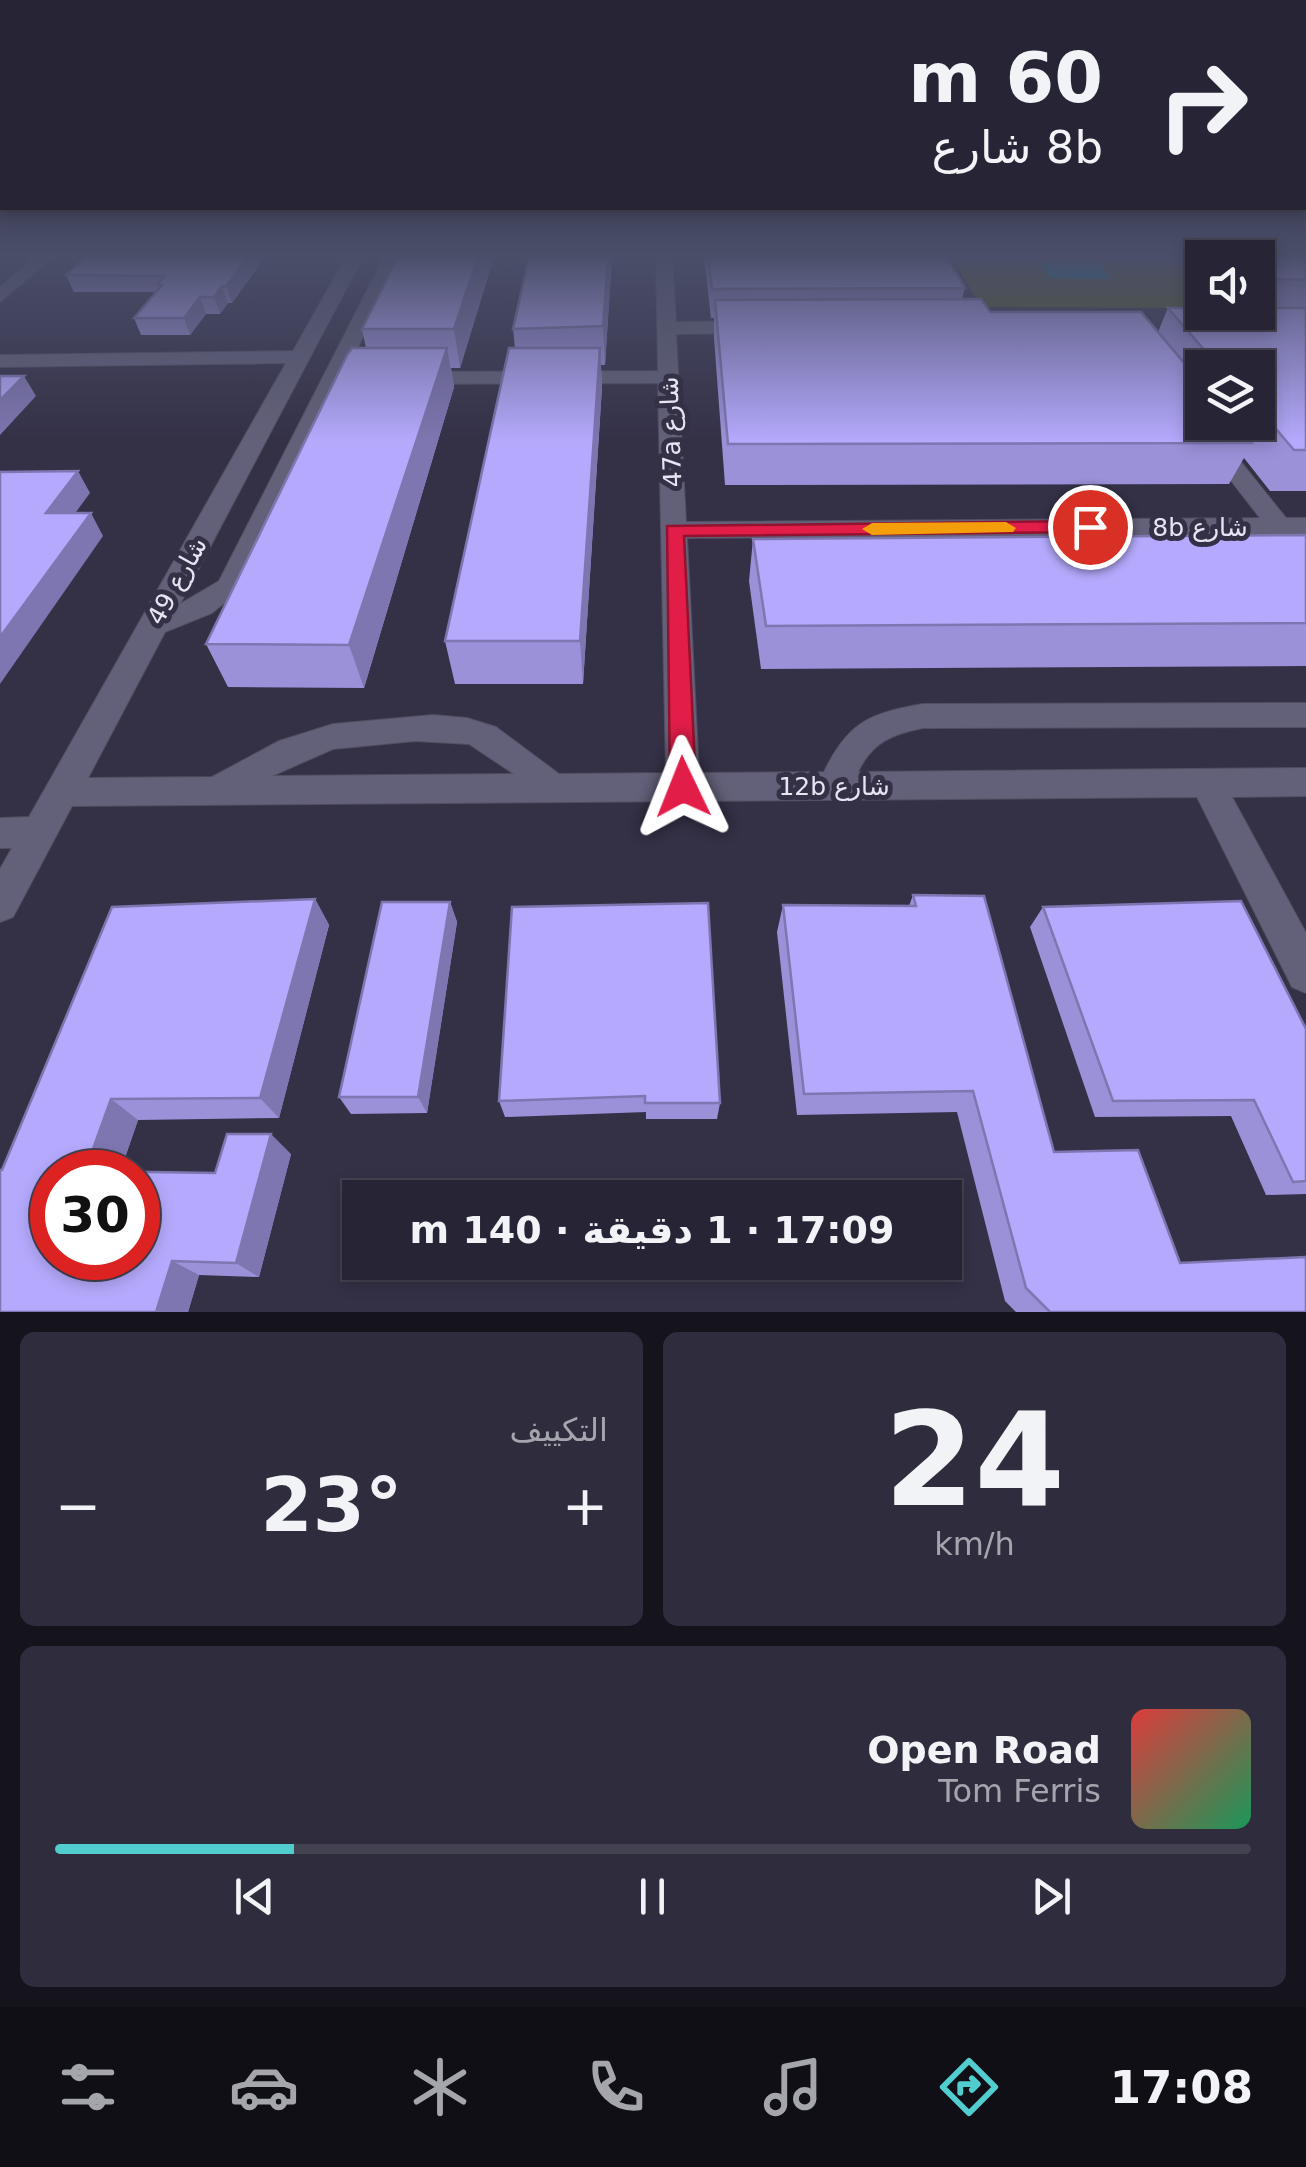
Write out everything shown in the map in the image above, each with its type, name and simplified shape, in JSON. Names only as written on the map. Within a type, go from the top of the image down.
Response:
[{"type":"street","name":"شارع 49","points":[[0,905],[321,318]]},
{"type":"street","points":[[152,626],[202,606],[230,587],[345,378],[369,318]]},
{"type":"street","name":"47a شارع","points":[[667,318],[683,787]]},
{"type":"street","points":[[667,328],[783,327]]},
{"type":"street","points":[[0,362],[300,357]]},
{"type":"street","points":[[394,378],[668,376]]},
{"type":"street","points":[[1211,440],[1279,526]]},
{"type":"street","name":"8b شارع","points":[[674,530],[1306,526]]},
{"type":"street","points":[[835,786],[851,747],[882,726],[912,718],[1306,715]]},
{"type":"street","points":[[218,790],[296,746],[326,735],[356,729],[456,727],[500,744],[552,788]]},
{"type":"street","name":"12b شارع","points":[[62,792],[1306,782]]},
{"type":"street","points":[[1206,783],[1306,974]]},
{"type":"street","points":[[0,833],[40,832]]},
{"type":"building","points":[[367,318],[458,318],[454,329],[362,329]]},
{"type":"building","points":[[515,318],[604,318],[603,326],[513,329]]},
{"type":"building","points":[[717,318],[1146,318],[1185,364],[1185,440],[1252,443],[728,444]]},
{"type":"building","points":[[1275,318],[1306,318],[1306,450],[1294,450],[1275,428],[1275,350],[1204,350],[1187,330],[1275,330]]},
{"type":"building","points":[[352,348],[447,348],[349,645],[206,644],[347,355]]},
{"type":"building","points":[[509,348],[600,348],[580,641],[445,641]]},
{"type":"building","points":[[0,376],[24,376],[0,400]]},
{"type":"building","points":[[78,471],[46,513],[91,513],[0,637],[0,472]]},
{"type":"building","points":[[1306,535],[1306,623],[766,626],[753,539]]},
{"type":"building","points":[[913,895],[984,896],[1054,1152],[1138,1150],[1180,1263],[1306,1257],[1306,1312],[1050,1312],[1026,1288],[973,1091],[804,1094],[783,905],[916,906]]},
{"type":"building","points":[[315,899],[260,1098],[111,1099],[93,1150],[30,1150],[30,1280],[160,1280],[160,1172],[215,1173],[227,1134],[271,1134],[236,1263],[172,1261],[156,1312],[0,1312],[2,1170],[112,907]]},
{"type":"building","points":[[1241,901],[1306,1029],[1306,1181],[1293,1182],[1254,1100],[1113,1101],[1043,907]]},
{"type":"building","points":[[382,902],[450,902],[418,1097],[339,1097]]},
{"type":"building","points":[[708,903],[720,1103],[645,1103],[645,1096],[499,1101],[512,907]]},
{"type":"slow traffic","points":[[872,529],[1006,528]]},
{"type":"route","points":[[683,787],[674,530],[1090,527]]}]
